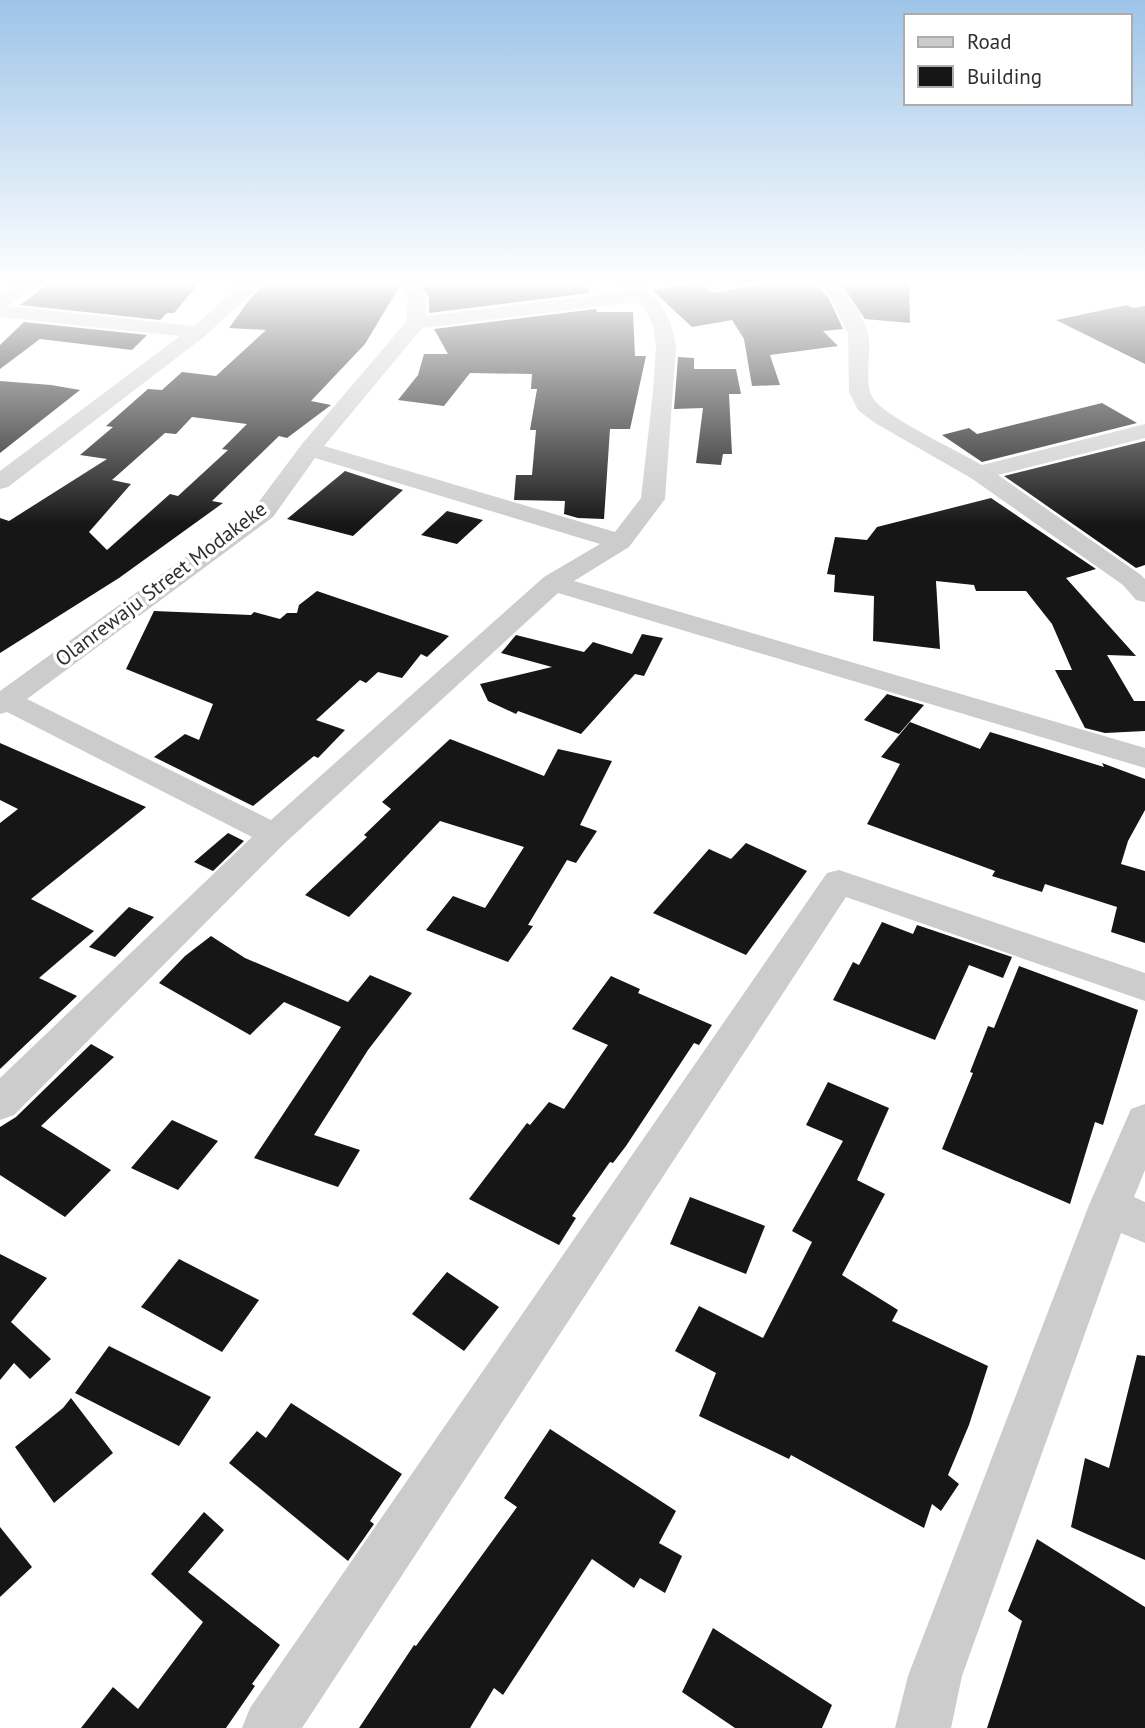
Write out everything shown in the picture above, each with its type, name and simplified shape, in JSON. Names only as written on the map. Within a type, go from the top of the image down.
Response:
[{"type":"street","points":[[0,482],[156,364]]},
{"type":"street","name":"Olanrewaju Street Modakeke","points":[[3,703],[264,512],[310,449],[382,364]]},
{"type":"street","points":[[0,1103],[274,835],[554,583],[620,542],[653,499],[665,364]]},
{"type":"street","points":[[859,364],[860,392],[866,405],[883,418],[979,473],[1141,583]]},
{"type":"street","points":[[979,473],[1145,431]]},
{"type":"street","points":[[310,449],[620,542]]},
{"type":"street","points":[[554,583],[1145,758]]},
{"type":"street","points":[[3,703],[274,835]]},
{"type":"street","points":[[270,1728],[839,882],[1145,987]]},
{"type":"street","points":[[923,1728],[936,1676],[1128,1215],[1145,1121]]},
{"type":"building","points":[[229,364],[346,364],[311,401],[331,405],[287,438],[279,436],[212,501],[223,503],[119,578],[0,653],[0,518],[9,521],[107,459],[80,455],[113,427],[106,426],[148,389],[162,390],[182,372],[216,376]],"holes":[[[192,417],[247,424],[222,449],[228,450],[178,496],[170,494],[107,550],[89,532],[131,484],[112,480],[165,433],[176,434]]]},
{"type":"building","points":[[421,364],[644,364],[630,429],[610,429],[604,519],[578,518],[564,514],[565,501],[514,500],[516,475],[532,475],[536,430],[530,430],[537,389],[531,389],[532,374],[470,373],[444,406],[398,400],[418,375]]},
{"type":"building","points":[[677,364],[694,364],[694,369],[736,369],[741,394],[729,394],[732,454],[723,454],[721,465],[696,463],[703,408],[674,409]]},
{"type":"building","points":[[748,364],[773,364],[780,385],[752,386]]},
{"type":"building","points":[[0,381],[51,385],[80,390],[0,453]]},
{"type":"building","points":[[1102,403],[1137,423],[982,462],[942,435],[969,428],[977,434]]},
{"type":"building","points":[[1145,441],[1145,565],[1136,568],[1004,476]]},
{"type":"building","points":[[345,471],[403,490],[353,536],[287,519]]},
{"type":"building","points":[[991,498],[1096,569],[1066,578],[1136,656],[1107,655],[1134,701],[1145,701],[1145,731],[1105,733],[1085,728],[1055,670],[1072,670],[1052,624],[1026,591],[976,591],[974,585],[936,581],[940,649],[873,641],[874,596],[834,592],[835,575],[827,574],[835,537],[867,540],[877,527]]},
{"type":"building","points":[[447,511],[483,520],[457,544],[421,535]]},
{"type":"building","points":[[317,591],[449,636],[427,657],[421,654],[402,678],[378,672],[366,683],[360,680],[316,720],[345,730],[318,758],[314,756],[253,806],[154,757],[185,734],[199,740],[213,704],[126,669],[154,611],[251,615],[254,612],[280,619],[287,613],[297,613],[299,605]]},
{"type":"building","points":[[642,634],[663,638],[644,676],[635,674],[581,734],[518,711],[516,714],[488,701],[480,684],[552,667],[501,653],[516,635],[584,652],[593,642],[632,654]]},
{"type":"building","points":[[887,694],[924,705],[899,734],[864,720]]},
{"type":"building","points":[[910,722],[980,749],[990,732],[1104,767],[1102,763],[1145,779],[1145,810],[1128,841],[1121,864],[1145,871],[1145,943],[1111,932],[1117,907],[1045,884],[1042,892],[992,876],[995,871],[867,824],[900,764],[881,757]]},
{"type":"building","points":[[450,739],[544,776],[558,749],[612,761],[580,825],[597,831],[576,863],[567,860],[528,925],[533,926],[508,962],[426,930],[453,896],[485,908],[524,847],[440,821],[349,917],[305,895],[367,837],[364,835],[391,809],[382,802]]},
{"type":"building","points":[[0,743],[146,807],[31,899],[94,931],[39,978],[77,996],[0,1069],[0,823],[18,809],[0,800]]},
{"type":"building","points":[[228,833],[244,841],[213,871],[194,862]]},
{"type":"building","points":[[746,843],[807,871],[746,955],[653,913],[709,849],[731,859]]},
{"type":"building","points":[[129,907],[154,917],[115,957],[89,947]]},
{"type":"building","points":[[882,922],[913,934],[917,925],[1012,957],[1003,978],[969,965],[935,1040],[833,1000],[853,962],[859,965]]},
{"type":"building","points":[[211,936],[245,958],[348,1002],[370,975],[412,993],[368,1050],[314,1135],[360,1150],[338,1187],[254,1158],[341,1027],[284,1002],[250,1035],[159,983],[185,956]]},
{"type":"building","points":[[1019,966],[1138,1010],[1103,1125],[1095,1122],[1070,1204],[942,1149],[973,1073],[970,1072],[988,1026],[994,1028]]},
{"type":"building","points":[[611,976],[640,989],[638,993],[712,1025],[699,1045],[694,1043],[626,1146],[613,1163],[610,1162],[572,1216],[576,1218],[559,1245],[469,1199],[527,1123],[530,1125],[549,1102],[564,1109],[608,1045],[572,1029]]},
{"type":"building","points":[[91,1044],[114,1057],[41,1126],[111,1170],[65,1217],[0,1175],[0,1127],[16,1117]]},
{"type":"building","points":[[828,1082],[889,1108],[857,1180],[885,1194],[842,1275],[898,1310],[892,1321],[988,1366],[969,1425],[948,1475],[959,1484],[941,1511],[932,1504],[924,1528],[791,1455],[789,1459],[699,1416],[716,1373],[675,1351],[699,1306],[763,1338],[812,1242],[792,1231],[843,1141],[806,1125]]},
{"type":"building","points":[[172,1120],[218,1141],[178,1190],[131,1168]]},
{"type":"building","points":[[690,1197],[765,1226],[746,1274],[670,1244]]},
{"type":"building","points":[[0,1254],[47,1278],[11,1322],[51,1359],[30,1379],[14,1363],[0,1380]]},
{"type":"building","points":[[179,1259],[259,1300],[222,1352],[141,1307]]},
{"type":"building","points":[[447,1272],[499,1307],[464,1351],[412,1314]]},
{"type":"building","points":[[109,1346],[211,1397],[179,1446],[75,1393]]},
{"type":"building","points":[[1137,1355],[1145,1356],[1145,1560],[1071,1527],[1085,1458],[1109,1468]]},
{"type":"building","points":[[71,1398],[113,1453],[54,1503],[15,1447],[63,1408]]},
{"type":"building","points":[[291,1403],[402,1474],[370,1521],[374,1524],[348,1561],[229,1463],[257,1431],[266,1438]]},
{"type":"building","points":[[550,1429],[676,1511],[659,1543],[682,1556],[665,1593],[640,1578],[634,1588],[592,1559],[503,1695],[494,1688],[470,1728],[359,1728],[414,1645],[416,1646],[517,1507],[504,1498]]},
{"type":"building","points":[[204,1512],[224,1530],[188,1572],[280,1645],[252,1684],[255,1686],[226,1728],[81,1728],[113,1687],[138,1709],[203,1622],[151,1574]]},
{"type":"building","points":[[0,1527],[32,1567],[0,1597]]},
{"type":"building","points":[[1037,1539],[1145,1607],[1145,1728],[987,1728],[1022,1621],[1008,1611]]},
{"type":"building","points":[[713,1628],[832,1705],[822,1728],[735,1728],[682,1692]]}]
